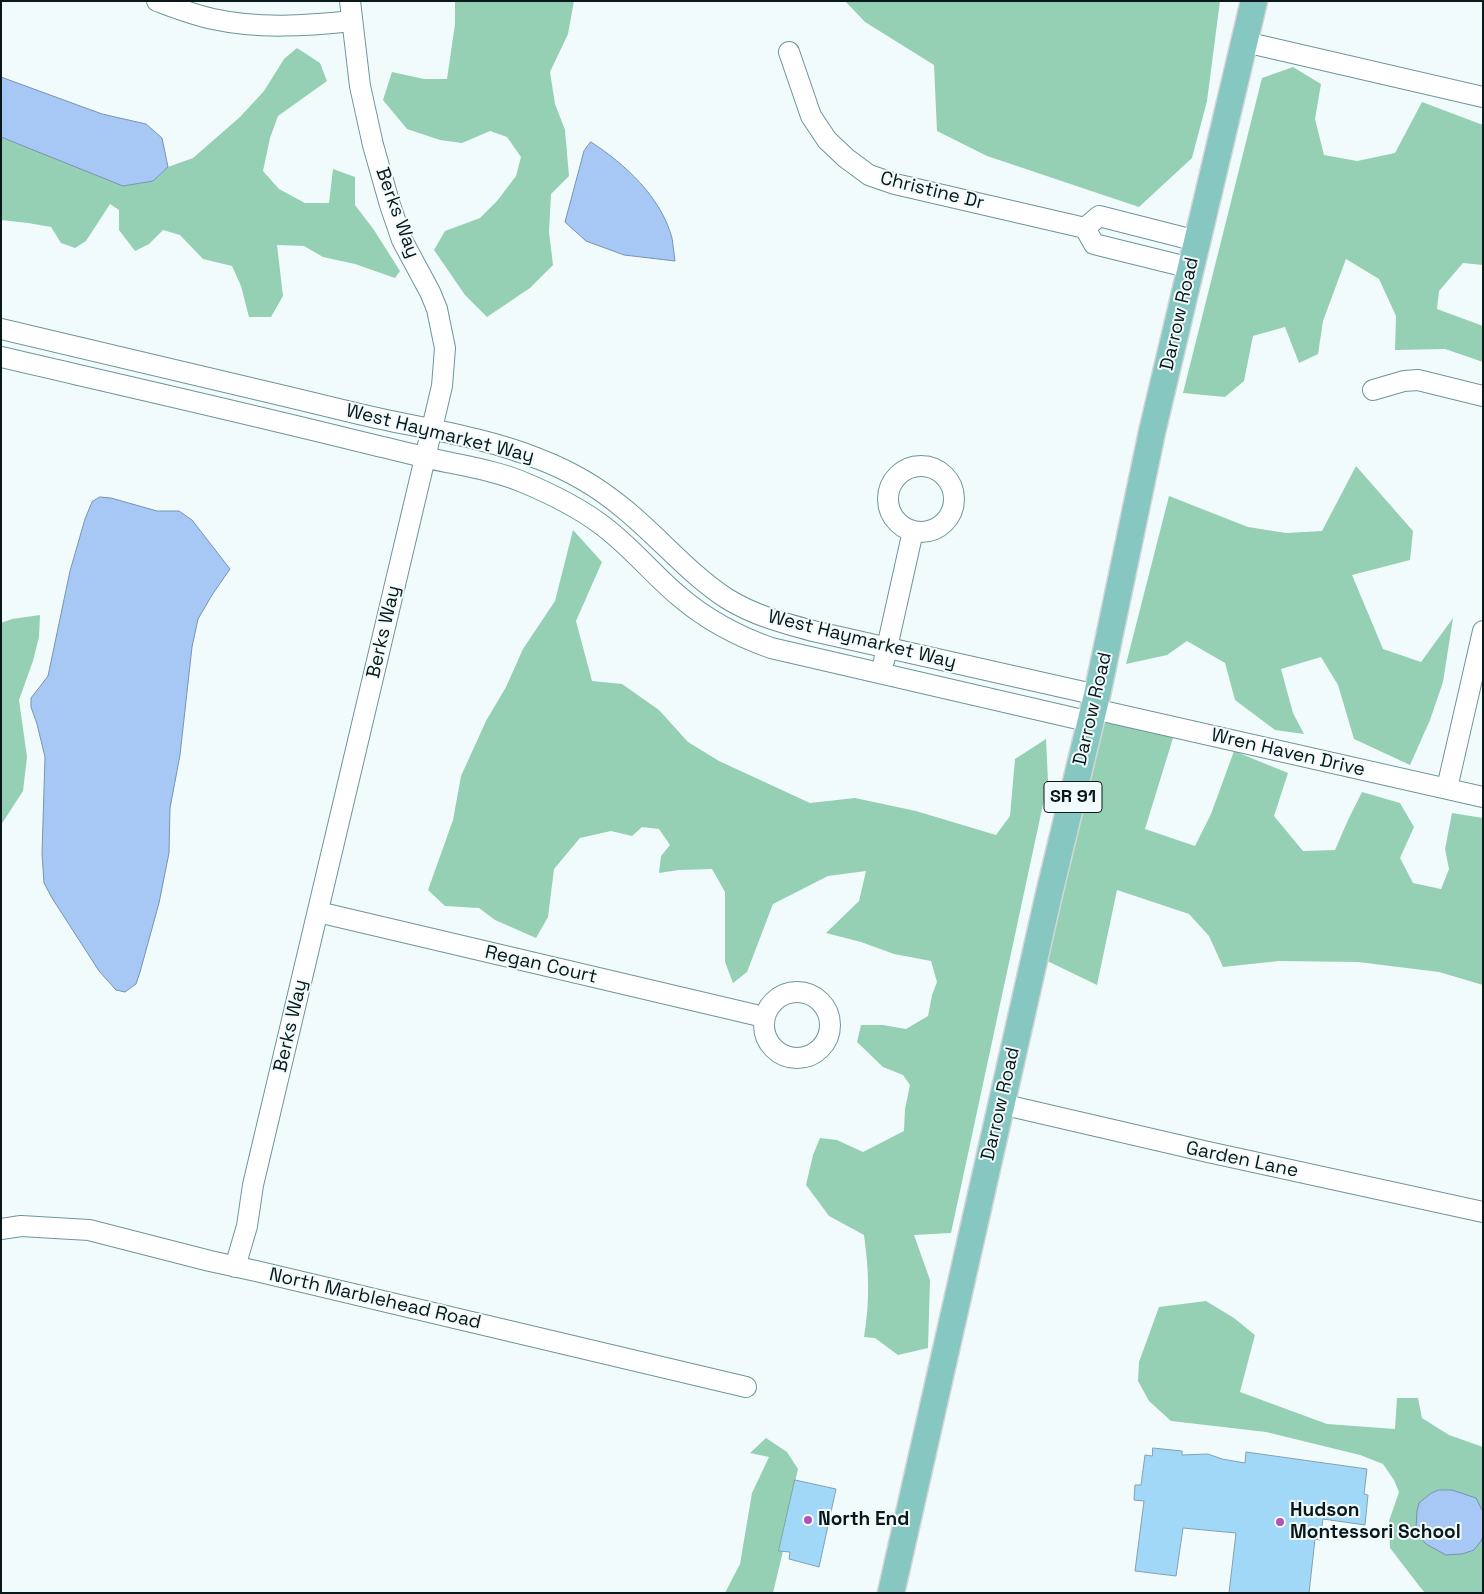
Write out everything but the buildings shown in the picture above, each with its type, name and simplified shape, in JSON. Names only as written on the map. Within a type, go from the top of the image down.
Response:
[{"type":"main road","name":"Darrow Road","points":[[891,1593],[1049,894],[1094,709],[1152,432],[1254,1]]},
{"type":"street","points":[[157,1],[185,12],[215,20],[249,24],[288,26],[351,11]]},
{"type":"street","name":"Berks Way","points":[[235,1267],[247,1226],[254,1185],[442,386],[445,348],[437,309],[402,240],[373,146],[360,86],[351,11]]},
{"type":"street","points":[[1245,42],[1474,95]]},
{"type":"street","name":"Christine Dr","points":[[789,52],[811,116],[827,140],[846,158],[869,175],[895,184],[1085,228]]},
{"type":"street","points":[[1191,268],[1094,244],[1085,228],[1099,216],[1197,241]]},
{"type":"street","name":"West Haymarket Way","points":[[1,329],[516,450],[540,459],[578,478],[623,507],[703,581],[744,609],[776,621],[886,648],[1094,709]]},
{"type":"street","name":"West Haymarket Way","points":[[1,357],[490,471],[522,481],[577,508],[600,524],[693,608],[732,632],[771,648],[881,673],[1094,709]]},
{"type":"street","points":[[1373,390],[1404,381],[1418,380],[1483,396]]},
{"type":"street","points":[[881,673],[913,531]]},
{"type":"street","points":[[1447,788],[1483,631]]},
{"type":"street","name":"Wren Haven Drive","points":[[1094,709],[1483,797]]},
{"type":"street","name":"Regan Court","points":[[318,912],[764,1017]]},
{"type":"street","name":"Garden Lane","points":[[1001,1104],[1208,1152],[1483,1212]]},
{"type":"street","name":"North Marblehead Road","points":[[1,1229],[21,1226],[89,1230],[235,1267],[746,1387]]},
{"type":"green space","points":[[455,1],[574,1],[568,34],[550,72],[555,104],[565,130],[569,176],[551,194],[549,232],[553,265],[530,288],[487,317],[465,295],[434,250],[445,231],[480,218],[497,201],[516,176],[521,157],[507,137],[490,131],[462,143],[440,140],[407,129],[383,100],[392,72],[424,79],[447,79],[455,24]]},
{"type":"green space","points":[[845,1],[1220,1],[1207,101],[1192,158],[1139,207],[987,156],[937,131],[934,65],[865,22]]},
{"type":"green space","points":[[297,48],[320,63],[327,81],[278,116],[270,138],[263,171],[279,189],[305,203],[329,203],[333,169],[355,177],[355,205],[374,230],[400,271],[395,278],[355,264],[323,257],[304,246],[277,245],[283,296],[271,317],[249,317],[241,286],[232,266],[203,259],[180,235],[163,230],[149,244],[135,251],[119,230],[119,210],[110,204],[86,241],[75,248],[61,243],[51,227],[1,220],[1,137],[123,186],[153,181],[168,167],[193,158],[240,117],[264,91],[284,59]]},
{"type":"green space","points":[[1293,67],[1321,84],[1315,119],[1324,155],[1357,161],[1395,153],[1422,102],[1483,125],[1483,265],[1463,263],[1439,291],[1437,309],[1483,326],[1483,362],[1445,349],[1395,350],[1396,316],[1379,279],[1346,259],[1323,321],[1318,354],[1299,363],[1285,327],[1253,336],[1244,381],[1225,397],[1183,393],[1262,78]]},
{"type":"green space","points":[[1356,466],[1413,531],[1410,560],[1352,575],[1383,649],[1421,662],[1453,618],[1443,682],[1430,720],[1410,765],[1354,739],[1338,685],[1321,657],[1281,669],[1293,713],[1304,734],[1275,730],[1235,700],[1225,663],[1187,641],[1167,655],[1126,664],[1169,496],[1248,527],[1286,533],[1322,531]]},
{"type":"green space","points":[[573,530],[602,562],[576,621],[592,681],[622,684],[659,710],[688,742],[719,761],[810,803],[855,798],[916,811],[996,835],[1010,816],[1015,759],[1046,739],[1048,781],[951,1233],[914,1235],[930,1280],[928,1348],[898,1355],[875,1338],[864,1337],[868,1286],[864,1235],[829,1216],[806,1185],[813,1155],[820,1138],[837,1140],[863,1152],[904,1131],[905,1109],[910,1085],[903,1075],[883,1067],[857,1042],[861,1025],[883,1025],[906,1029],[928,1016],[932,995],[937,982],[931,961],[894,954],[861,942],[826,933],[859,901],[866,871],[828,876],[773,904],[747,972],[733,983],[725,962],[725,892],[712,869],[659,873],[661,856],[670,845],[659,829],[642,827],[632,836],[611,831],[580,838],[554,869],[548,917],[536,938],[495,920],[479,908],[445,906],[428,890],[453,820],[461,776],[486,721],[506,687],[523,649],[555,601]]},
{"type":"green space","points":[[40,615],[39,637],[33,661],[19,700],[27,757],[23,791],[1,825],[1,623],[12,619]]},
{"type":"green space","points":[[1094,709],[1173,738],[1145,829],[1195,846],[1211,814],[1234,751],[1288,773],[1274,816],[1303,851],[1335,850],[1362,792],[1400,803],[1414,827],[1400,858],[1413,883],[1441,889],[1449,869],[1445,849],[1452,813],[1483,818],[1483,985],[1439,972],[1358,962],[1279,961],[1223,967],[1209,936],[1189,914],[1117,890],[1097,985],[1035,955]]},
{"type":"green space","points":[[1206,1301],[1234,1318],[1255,1335],[1240,1392],[1327,1424],[1395,1429],[1397,1398],[1418,1398],[1422,1418],[1449,1435],[1483,1447],[1483,1593],[1425,1593],[1420,1587],[1390,1548],[1389,1521],[1399,1492],[1394,1480],[1383,1464],[1360,1455],[1266,1432],[1171,1421],[1149,1401],[1138,1381],[1139,1362],[1159,1307]]},
{"type":"green space","points":[[766,1438],[787,1452],[798,1469],[779,1550],[783,1551],[773,1593],[725,1593],[740,1564],[752,1493],[769,1457],[750,1453]]},
{"type":"water","points":[[1,77],[102,114],[146,124],[162,138],[168,167],[153,181],[123,186],[1,137]]},
{"type":"water","points":[[591,142],[629,171],[651,195],[667,223],[672,238],[675,261],[624,255],[586,241],[565,222],[584,151]]},
{"type":"water","points":[[100,497],[111,498],[157,511],[179,511],[192,520],[230,569],[198,619],[192,647],[180,755],[170,808],[169,853],[159,903],[140,972],[136,984],[125,992],[116,990],[99,971],[44,883],[42,854],[45,757],[31,707],[31,698],[48,676],[70,571],[85,519],[92,502]]},
{"type":"water","points":[[1439,1490],[1452,1490],[1476,1498],[1483,1512],[1483,1536],[1474,1550],[1462,1554],[1446,1555],[1426,1544],[1419,1536],[1416,1529],[1419,1503],[1430,1494]]},
{"type":"place","name":"North End","points":[[808,1520]]},
{"type":"place","name":"Hudson Montessori School","points":[[1280,1522]]}]
